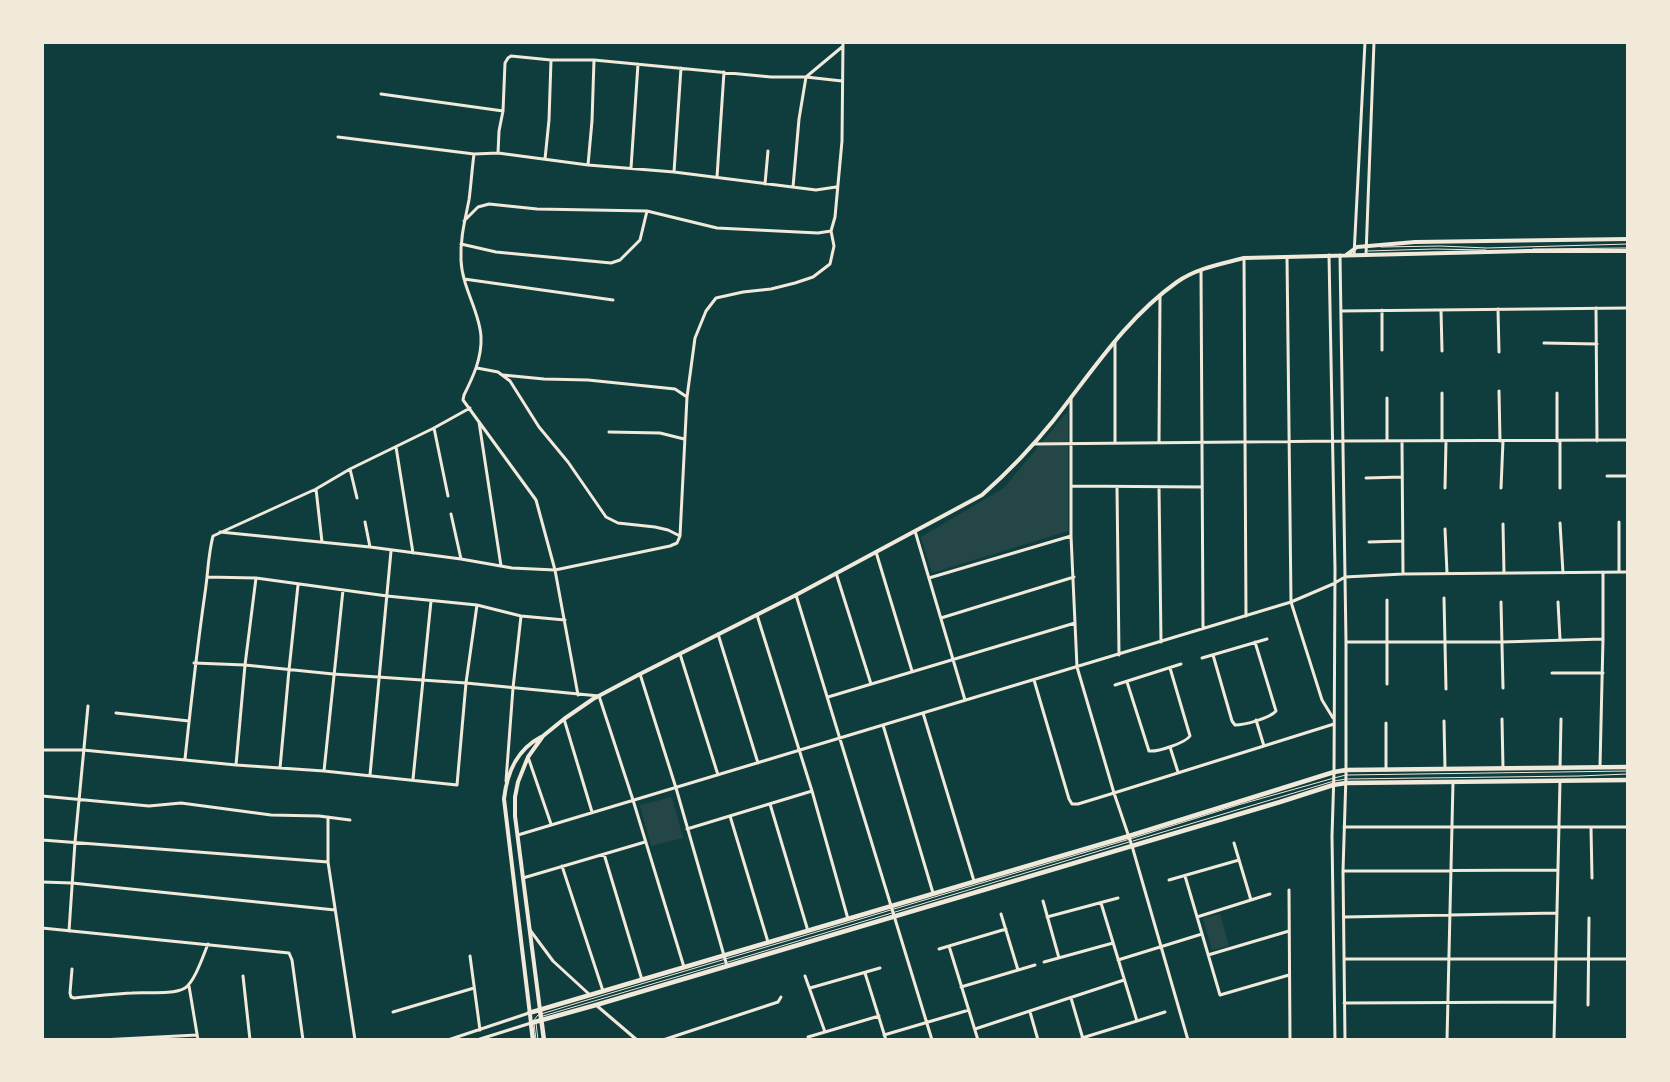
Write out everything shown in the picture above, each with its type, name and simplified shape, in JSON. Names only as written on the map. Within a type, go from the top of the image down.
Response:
[{"type":"main road","points":[[537,1018],[596,1005],[725,961],[1334,779],[1386,770],[1628,767]]},
{"type":"main road","points":[[537,1018],[603,991],[684,967],[725,961],[768,942],[848,918],[892,911],[933,893],[974,881],[1280,802],[1334,779],[1346,777],[1453,782],[1628,780]]},
{"type":"main road","points":[[529,1013],[537,1018],[544,1040]]},
{"type":"main road","points":[[536,1040],[537,1018]]},
{"type":"street","points":[[1356,255],[1365,42]]},
{"type":"street","points":[[1366,250],[1374,42]]},
{"type":"street","points":[[793,187],[799,119],[806,77],[842,45]]},
{"type":"street","points":[[220,532],[370,547],[461,559],[501,567],[554,570],[677,543],[680,536],[687,397],[695,338],[706,311],[716,298],[743,292],[771,289],[813,277],[830,264],[834,246],[831,231],[835,217],[836,187],[842,141],[842,45]]},
{"type":"street","points":[[498,153],[499,131],[503,111],[505,63],[511,56],[551,60],[594,60],[770,77],[806,77],[842,81]]},
{"type":"street","points":[[545,158],[549,120],[551,60]]},
{"type":"street","points":[[588,165],[594,60]]},
{"type":"street","points":[[631,168],[638,64]]},
{"type":"street","points":[[674,172],[681,68]]},
{"type":"street","points":[[717,178],[724,72]]},
{"type":"street","points":[[381,94],[503,111]]},
{"type":"street","points":[[338,136],[474,154],[498,153],[588,165],[674,172],[816,190],[836,187]]},
{"type":"street","points":[[765,184],[768,151]]},
{"type":"street","points":[[474,154],[468,201],[463,222],[461,262],[464,280],[481,336],[481,349],[477,368],[463,400],[536,500],[565,620],[578,695]]},
{"type":"street","points":[[463,222],[478,207],[489,204],[537,209],[646,211],[717,228],[818,233],[831,231]]},
{"type":"street","points":[[461,244],[496,252],[611,263],[620,260],[640,240],[646,211]]},
{"type":"street","points":[[506,782],[512,765],[523,750],[564,719],[599,696],[718,634],[757,616],[982,495],[998,481],[1051,423],[1138,315],[1178,282],[1201,269],[1244,258],[1356,255],[1366,250],[1425,242],[1628,239]]},
{"type":"street","points":[[1346,255],[1355,248],[1366,250],[1628,250]]},
{"type":"street","points":[[1329,255],[1335,569],[1333,584],[1334,779],[1332,864],[1335,945],[1335,1040]]},
{"type":"street","points":[[1340,255],[1346,642],[1344,827],[1345,1040]]},
{"type":"street","points":[[1287,257],[1291,602],[1322,700],[1334,718]]},
{"type":"street","points":[[1244,258],[1246,616]]},
{"type":"street","points":[[1201,269],[1203,629]]},
{"type":"street","points":[[464,280],[613,300]]},
{"type":"street","points":[[1159,442],[1160,296]]},
{"type":"street","points":[[1596,308],[1597,440]]},
{"type":"street","points":[[1341,311],[1628,308]]},
{"type":"street","points":[[1498,309],[1499,352]]},
{"type":"street","points":[[1382,310],[1382,350]]},
{"type":"street","points":[[1441,310],[1442,351]]},
{"type":"street","points":[[1115,443],[1116,342]]},
{"type":"street","points":[[1544,343],[1596,344]]},
{"type":"street","points":[[477,368],[498,372],[510,381],[539,427],[568,462],[606,517],[618,523],[668,530],[680,536]]},
{"type":"street","points":[[502,375],[544,379],[588,380],[675,389],[687,397]]},
{"type":"street","points":[[1499,391],[1502,488]]},
{"type":"street","points":[[1442,393],[1445,488]]},
{"type":"street","points":[[1557,393],[1560,488]]},
{"type":"street","points":[[1071,397],[1071,536],[1077,667],[1188,1040]]},
{"type":"street","points":[[1387,398],[1387,441]]},
{"type":"street","points":[[185,759],[194,663],[207,577],[208,556],[213,536],[316,489],[470,408]]},
{"type":"street","points":[[479,421],[501,567]]},
{"type":"street","points":[[434,428],[448,496]]},
{"type":"street","points":[[609,432],[660,433],[684,439]]},
{"type":"street","points":[[1032,444],[1628,440]]},
{"type":"street","points":[[1402,442],[1403,574]]},
{"type":"street","points":[[396,447],[413,553]]},
{"type":"street","points":[[350,470],[357,498]]},
{"type":"street","points":[[1606,476],[1628,476]]},
{"type":"street","points":[[1366,478],[1402,477]]},
{"type":"street","points":[[1071,486],[1202,487]]},
{"type":"street","points":[[1117,487],[1119,655]]},
{"type":"street","points":[[1159,487],[1161,642]]},
{"type":"street","points":[[316,489],[322,542]]},
{"type":"street","points":[[451,514],[461,559]]},
{"type":"street","points":[[365,522],[370,547]]},
{"type":"street","points":[[1619,522],[1619,572]]},
{"type":"street","points":[[1560,523],[1563,573]]},
{"type":"street","points":[[1503,524],[1504,573]]},
{"type":"street","points":[[1445,529],[1447,574]]},
{"type":"street","points":[[914,530],[965,700]]},
{"type":"street","points":[[929,578],[1071,536]]},
{"type":"street","points":[[1369,542],[1403,541]]},
{"type":"street","points":[[370,775],[391,551]]},
{"type":"street","points":[[876,551],[912,671]]},
{"type":"street","points":[[1600,766],[1603,672],[1603,572]]},
{"type":"street","points":[[518,834],[1246,616],[1291,602],[1345,577],[1403,574],[1628,572]]},
{"type":"street","points":[[836,573],[871,684]]},
{"type":"street","points":[[207,577],[256,578],[387,596],[476,605],[521,616],[565,620]]},
{"type":"street","points":[[941,618],[1074,577]]},
{"type":"street","points":[[236,765],[245,664],[256,578]]},
{"type":"street","points":[[280,768],[298,585]]},
{"type":"street","points":[[324,771],[342,590]]},
{"type":"street","points":[[796,595],[932,1040]]},
{"type":"street","points":[[1444,598],[1446,689]]},
{"type":"street","points":[[413,779],[431,600]]},
{"type":"street","points":[[1387,600],[1387,684]]},
{"type":"street","points":[[1501,602],[1503,688]]},
{"type":"street","points":[[1558,602],[1560,639]]},
{"type":"street","points":[[42,750],[83,750],[236,765],[413,779],[457,785],[466,682],[476,605]]},
{"type":"street","points":[[521,616],[512,688],[504,799],[529,1013]]},
{"type":"street","points":[[757,616],[812,791],[848,918]]},
{"type":"street","points":[[828,697],[1075,623]]},
{"type":"street","points":[[718,634],[758,763]]},
{"type":"street","points":[[1202,658],[1268,639]]},
{"type":"street","points":[[1346,642],[1502,642],[1603,639]]},
{"type":"street","points":[[1213,655],[1233,724],[1239,725],[1256,720],[1274,714],[1276,711],[1255,642]]},
{"type":"street","points":[[680,654],[718,775]]},
{"type":"street","points":[[194,663],[245,664],[333,674],[466,682],[599,696]]},
{"type":"street","points":[[1115,685],[1181,664]]},
{"type":"street","points":[[1127,682],[1149,751],[1154,752],[1170,747],[1187,740],[1190,736],[1170,668]]},
{"type":"street","points":[[1552,672],[1603,672]]},
{"type":"street","points":[[640,674],[676,788],[725,961]]},
{"type":"street","points":[[1034,680],[1068,799],[1072,804],[1078,804],[1334,724]]},
{"type":"street","points":[[599,696],[684,967]]},
{"type":"street","points":[[69,931],[78,800],[88,706]]},
{"type":"street","points":[[116,712],[189,721]]},
{"type":"street","points":[[924,713],[974,881]]},
{"type":"street","points":[[564,719],[592,812]]},
{"type":"street","points":[[1502,719],[1503,768]]},
{"type":"street","points":[[1560,768],[1561,719]]},
{"type":"street","points":[[1256,720],[1264,746]]},
{"type":"street","points":[[1444,721],[1445,769]]},
{"type":"street","points":[[1386,723],[1386,770]]},
{"type":"street","points":[[883,725],[933,893]]},
{"type":"street","points":[[537,1018],[529,929],[515,816],[518,782],[528,757],[543,736]]},
{"type":"street","points":[[1170,747],[1178,772]]},
{"type":"street","points":[[528,757],[551,824]]},
{"type":"street","points":[[1447,1040],[1453,782]]},
{"type":"street","points":[[1554,1040],[1560,782]]},
{"type":"street","points":[[688,829],[812,791]]},
{"type":"street","points":[[42,796],[149,806],[181,803],[271,815],[328,817],[350,820]]},
{"type":"street","points":[[770,804],[808,930]]},
{"type":"street","points":[[730,816],[768,942]]},
{"type":"street","points":[[328,817],[328,862],[355,1040]]},
{"type":"street","points":[[1344,827],[1628,827]]},
{"type":"street","points":[[1591,828],[1592,878]]},
{"type":"street","points":[[42,840],[328,862]]},
{"type":"street","points":[[523,878],[645,842]]},
{"type":"street","points":[[1234,843],[1251,900]]},
{"type":"street","points":[[604,854],[642,980]]},
{"type":"street","points":[[1170,880],[1239,860]]},
{"type":"street","points":[[562,866],[603,991]]},
{"type":"street","points":[[1344,871],[1558,870]]},
{"type":"street","points":[[1185,876],[1220,995],[1290,975]]},
{"type":"street","points":[[42,882],[72,883],[335,910]]},
{"type":"street","points":[[1289,890],[1290,1040]]},
{"type":"street","points":[[1197,917],[1270,894]]},
{"type":"street","points":[[1047,917],[1118,898]]},
{"type":"street","points":[[1043,901],[1059,958]]},
{"type":"street","points":[[1101,903],[1137,1021]]},
{"type":"street","points":[[1344,917],[1557,913]]},
{"type":"street","points":[[1001,914],[1018,970]]},
{"type":"street","points":[[1588,1006],[1589,918]]},
{"type":"street","points":[[42,928],[289,953],[292,960],[303,1040]]},
{"type":"street","points":[[529,929],[553,961],[590,995]]},
{"type":"street","points":[[939,949],[1006,929]]},
{"type":"street","points":[[1208,955],[1289,931]]},
{"type":"street","points":[[1118,960],[1162,948],[1202,934]]},
{"type":"street","points":[[1044,962],[1113,943]]},
{"type":"street","points":[[72,969],[70,993],[71,997],[74,998],[132,992],[183,990],[198,968],[208,944]]},
{"type":"street","points":[[949,946],[978,1040]]},
{"type":"street","points":[[470,956],[480,1030]]},
{"type":"street","points":[[1345,959],[1628,959]]},
{"type":"street","points":[[961,987],[1035,965]]},
{"type":"street","points":[[810,988],[880,968]]},
{"type":"street","points":[[865,973],[885,1037],[926,1022],[969,1010]]},
{"type":"street","points":[[243,976],[250,1040]]},
{"type":"street","points":[[805,976],[825,1032]]},
{"type":"street","points":[[975,1029],[1124,980]]},
{"type":"street","points":[[101,1040],[198,1037],[188,985]]},
{"type":"street","points":[[393,1012],[474,988]]},
{"type":"street","points":[[663,1040],[778,1002],[781,997]]},
{"type":"street","points":[[1071,998],[1083,1039],[1165,1012]]},
{"type":"street","points":[[1344,1003],[1555,1002]]},
{"type":"street","points":[[596,1005],[638,1040]]},
{"type":"street","points":[[1030,1012],[1038,1040]]},
{"type":"street","points":[[529,1013],[537,1018]]},
{"type":"street","points":[[448,1040],[529,1013]]},
{"type":"street","points":[[808,1036],[879,1016]]},
{"type":"street","points":[[478,1040],[537,1018]]},
{"type":"lane","points":[[1366,250],[1440,246],[1487,248],[1628,244]]},
{"type":"lane","points":[[1346,777],[1579,776],[1628,773]]},
{"type":"lane","points":[[1346,777],[1628,773]]},
{"type":"lane","points":[[537,1018],[1130,840]]},
{"type":"shaded area","points":[[1068,411],[1068,531],[932,573],[921,537],[1004,488]]},
{"type":"shaded area","points":[[672,797],[683,838],[651,846],[640,805]]},
{"type":"shaded area","points":[[1220,914],[1229,946],[1212,950],[1203,918]]}]
